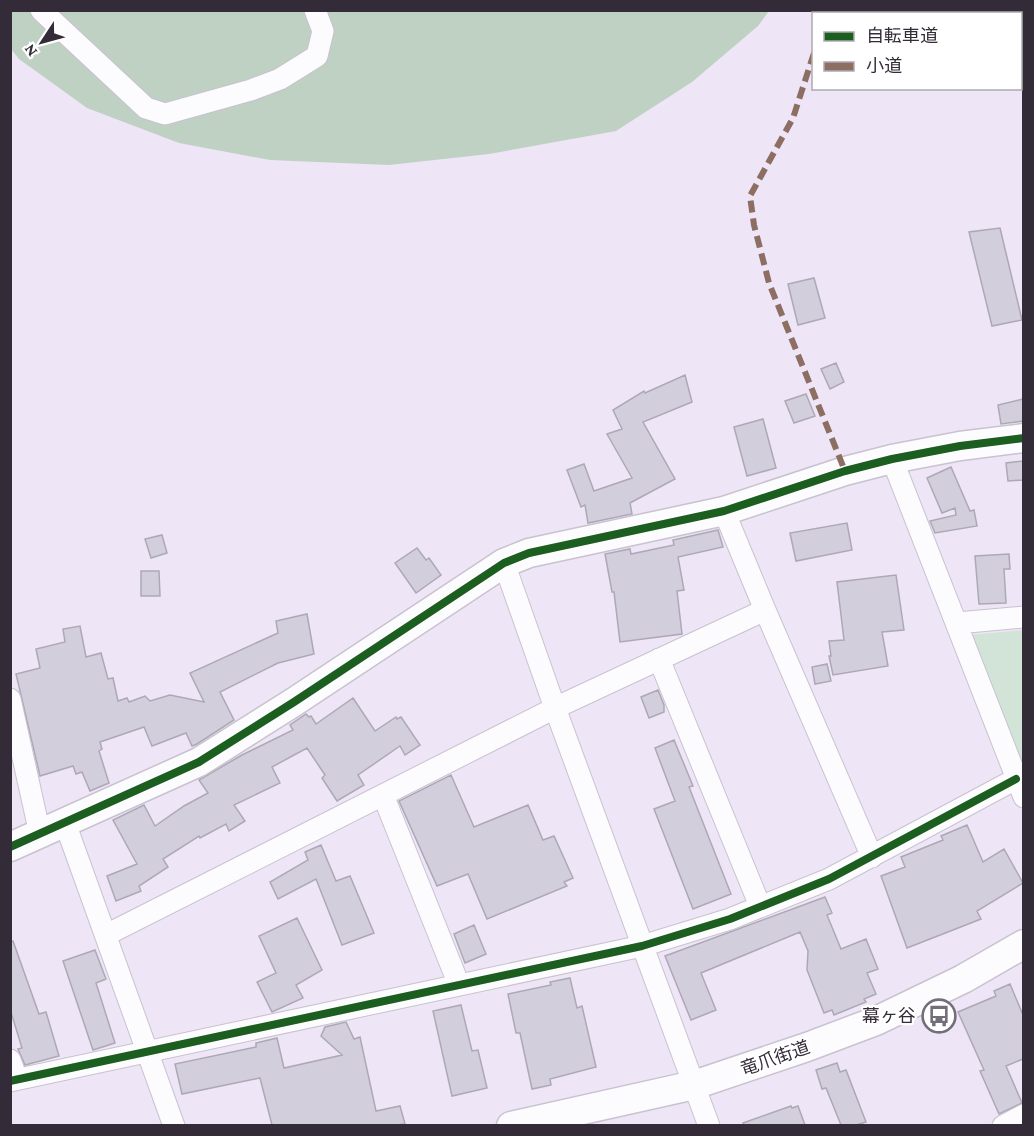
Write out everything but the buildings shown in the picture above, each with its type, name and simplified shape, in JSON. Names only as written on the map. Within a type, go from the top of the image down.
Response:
[{"type":"street","points":[[41,10],[146,108],[165,114],[251,90],[280,79],[317,57],[323,32],[315,10]]},
{"type":"street","points":[[10,848],[199,762],[504,563],[529,553],[724,511],[845,471],[892,459],[960,446],[1023,438]]},
{"type":"street","points":[[13,1073],[147,1050],[642,946],[729,919],[829,879],[1020,788],[892,459]]},
{"type":"street","points":[[724,511],[872,857]]},
{"type":"street","points":[[504,563],[709,1125]]},
{"type":"street","points":[[106,935],[555,708],[765,610]]},
{"type":"street","points":[[957,623],[1023,616]]},
{"type":"street","points":[[659,659],[760,906]]},
{"type":"street","points":[[10,699],[40,834]]},
{"type":"street","points":[[383,795],[459,985]]},
{"type":"street","points":[[66,822],[174,1125]]},
{"type":"street","name":"竜爪街道","points":[[511,1125],[694,1085],[807,1047],[876,1021],[963,979],[1023,944]]},
{"type":"street","points":[[1003,1125],[1023,1115]]},
{"type":"green space","points":[[10,11],[769,11],[758,26],[692,82],[616,131],[489,154],[389,165],[270,160],[179,143],[87,108],[19,59],[11,49]]},
{"type":"green space","points":[[1023,630],[1023,764],[969,635]]},
{"type":"marked path","points":[[812,59],[793,118],[750,196],[754,225],[769,283],[845,471]]},
{"type":"cycle path","points":[[10,847],[199,762],[504,563],[529,553],[724,511],[845,471],[892,459],[960,446],[1024,438]]},
{"type":"cycle path","points":[[10,1081],[642,946],[730,919],[829,879],[1016,779]]},
{"type":"place","name":"幕ヶ谷","points":[[939,1016]]}]
